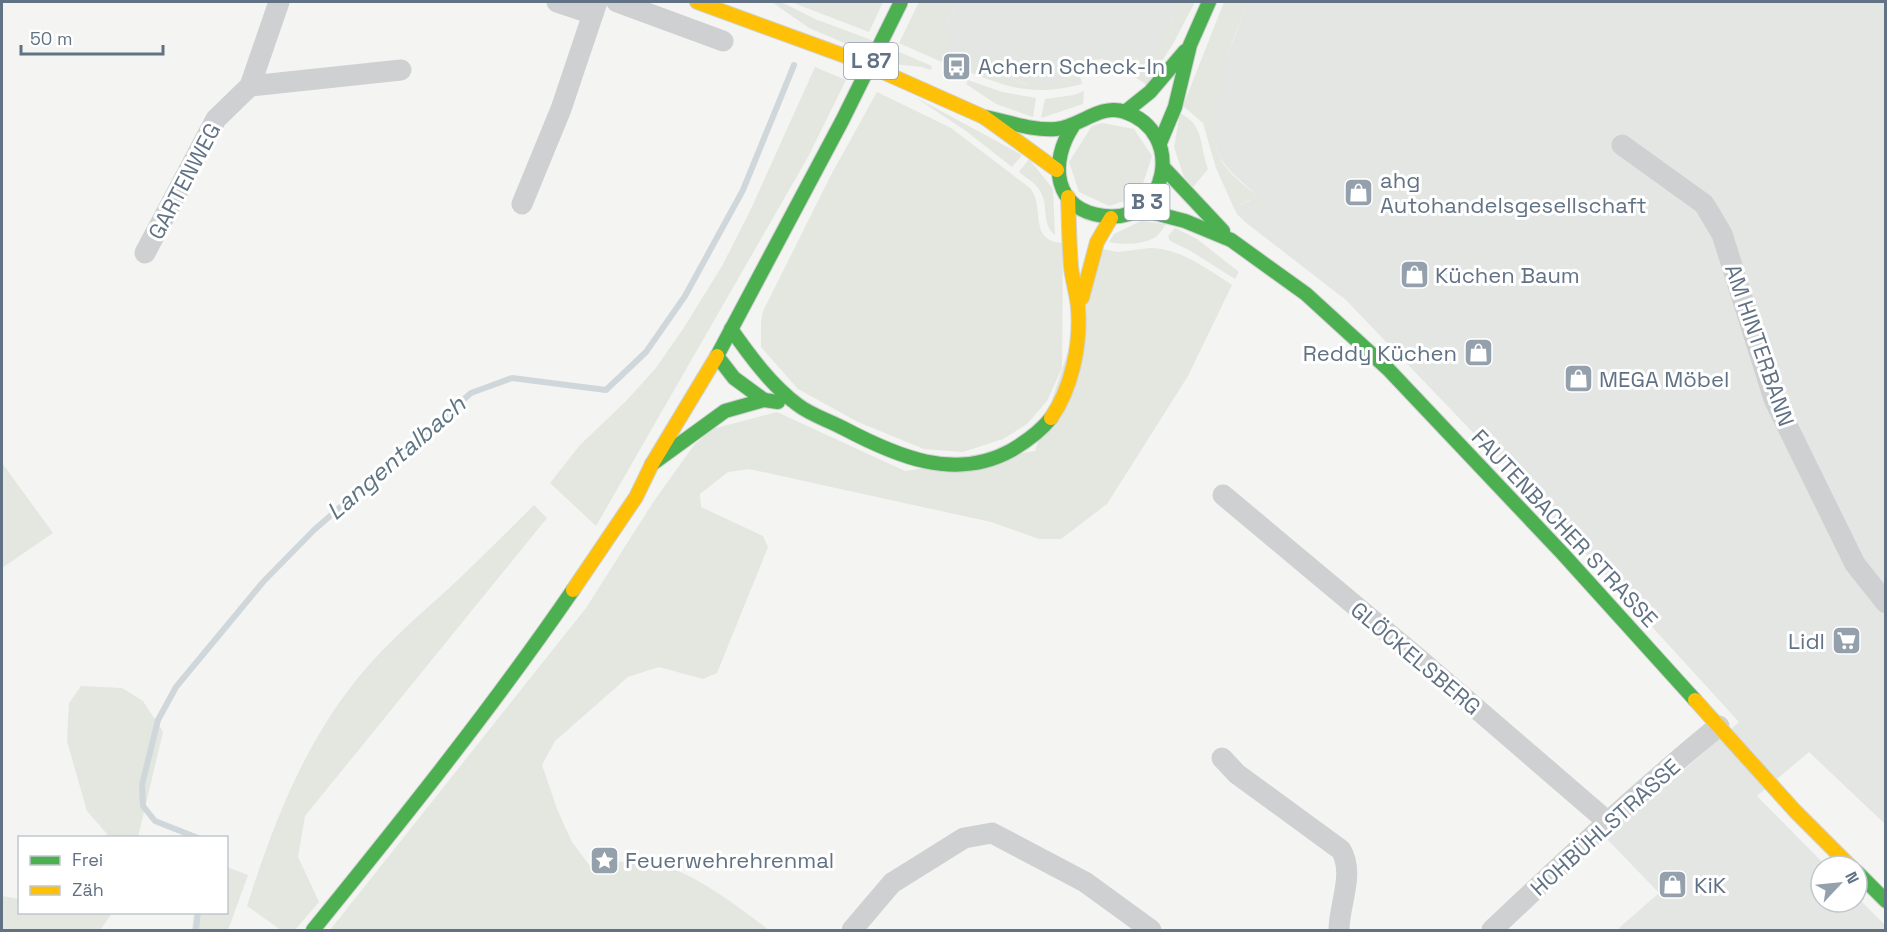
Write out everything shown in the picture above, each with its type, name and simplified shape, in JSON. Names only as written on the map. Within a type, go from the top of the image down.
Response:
[{"type":"main road","points":[[697,2],[856,60],[984,117],[1057,170]]},
{"type":"main road","name":"L 87","points":[[313,930],[436,778],[524,661],[636,497],[652,464],[717,356],[842,121],[901,2]]},
{"type":"main road","points":[[1160,143],[1175,107],[1190,45],[1209,2]]},
{"type":"main road","points":[[1125,112],[1136,106],[1150,93],[1190,45]]},
{"type":"main road","points":[[1078,311],[1071,268],[1068,197],[1057,170],[1060,146],[1073,126],[1084,117],[1111,110],[1125,112],[1139,119],[1151,129],[1160,143]]},
{"type":"main road","points":[[984,117],[1054,129],[1073,126]]},
{"type":"main road","name":"B 3","points":[[1068,197],[1080,208],[1095,215],[1111,218],[1126,216],[1139,209],[1152,198],[1160,184],[1164,168],[1160,143]]},
{"type":"main road","name":"FAUTENBACHER STRASSE","points":[[1164,168],[1231,240],[1306,294],[1388,369],[1563,554],[1795,811],[1838,854]]},
{"type":"main road","name":"FAUTENBACHER STRASSE","points":[[1139,209],[1185,221],[1231,240]]},
{"type":"main road","points":[[731,329],[750,356],[798,404],[859,437],[922,463],[964,466],[983,463],[1006,454],[1036,435],[1057,409],[1071,373],[1078,311],[1097,242],[1111,218]]},
{"type":"main road","points":[[717,356],[734,378],[764,400]]},
{"type":"main road","points":[[652,464],[725,411],[764,400],[798,404]]},
{"type":"main road","points":[[1869,884],[1886,901]]},
{"type":"street","name":"GARTENWEG","points":[[146,253],[216,118],[250,86],[279,2]]},
{"type":"street","points":[[522,204],[561,109],[595,8],[557,2]]},
{"type":"street","points":[[617,2],[723,41]]},
{"type":"street","points":[[250,86],[401,70]]},
{"type":"street","name":"AM HINTERBANN","points":[[1622,145],[1704,204],[1722,234],[1774,399],[1855,564],[1886,603]]},
{"type":"street","name":"GLÖCKELSBERG","points":[[1223,495],[1419,659],[1608,822]]},
{"type":"street","name":"HOHBÜHLSTRASSE","points":[[1492,930],[1608,822],[1719,726]]},
{"type":"street","points":[[1222,758],[1237,774],[1341,850],[1347,864],[1339,930]]},
{"type":"street","points":[[852,930],[892,883],[964,838],[992,833],[1085,882],[1151,930]]},
{"type":"shaded area","points":[[772,2],[781,2],[815,19],[932,66],[931,70],[894,64],[809,28]]},
{"type":"shaded area","points":[[791,2],[883,2],[869,32]]},
{"type":"shaded area","points":[[919,2],[958,2],[941,33],[953,40],[949,53],[1027,85],[1035,72],[1039,86],[1073,77],[1069,63],[1074,62],[1078,67],[1082,84],[1047,90],[1018,88],[956,67],[958,61],[947,57],[944,63],[899,43]]},
{"type":"shaded area","points":[[958,2],[1182,2],[1149,63],[1136,57],[1131,58],[1133,69],[1106,73],[1103,59],[1070,63],[1073,77],[1039,86],[1033,72],[1028,85],[948,53],[941,33]]},
{"type":"shaded area","points":[[1182,2],[1195,2],[1174,42],[1147,85],[1135,77],[1131,58],[1136,57],[1149,63]]},
{"type":"shaded area","points":[[1224,2],[1248,2],[1221,77],[1216,109],[1216,146],[1220,158],[1229,171],[1266,203],[1258,211],[1250,200],[1234,208],[1216,168],[1203,123],[1183,106]]},
{"type":"shaded area","points":[[1248,2],[1885,2],[1885,824],[1809,752],[1757,796],[1814,854],[1809,854],[1809,914],[1869,914],[1869,909],[1885,925],[1885,930],[1620,930],[1619,928],[1659,893],[1606,838],[1739,722],[1507,468],[1346,300],[1237,214],[1234,208],[1251,200],[1265,203],[1231,172],[1220,158],[1215,144],[1215,110],[1220,74]]},
{"type":"shaded area","points":[[815,67],[846,80],[808,157],[596,526],[550,483],[580,445],[626,401],[655,369],[683,329],[722,266],[750,211]]},
{"type":"shaded area","points":[[968,80],[1002,92],[1036,98],[1033,117],[996,104],[966,84]]},
{"type":"shaded area","points":[[1084,91],[1083,104],[1041,118],[1045,99],[1074,95]]},
{"type":"shaded area","points":[[877,92],[951,128],[1030,188],[1035,196],[1041,230],[1052,241],[1063,243],[1062,368],[1047,401],[1027,424],[1003,439],[963,452],[924,449],[858,422],[798,389],[761,347],[763,311],[831,175]]},
{"type":"shaded area","points":[[915,97],[1022,155],[1012,167],[966,131]]},
{"type":"shaded area","points":[[1180,113],[1194,124],[1197,130],[1208,169],[1193,187],[1184,177],[1174,147]]},
{"type":"shaded area","points":[[1102,123],[1134,129],[1152,156],[1139,196],[1109,206],[1079,192],[1069,162],[1092,126]]},
{"type":"shaded area","points":[[1029,159],[1053,189],[1055,235],[1046,220],[1043,196],[1033,183],[1019,172]]},
{"type":"shaded area","points":[[1141,221],[1166,224],[1157,236],[1140,243],[1109,242],[1114,234]]},
{"type":"shaded area","points":[[1175,228],[1197,239],[1239,272],[1235,279],[1189,250],[1170,241],[1168,236]]},
{"type":"shaded area","points":[[1151,248],[1184,256],[1232,285],[1188,376],[1107,504],[1061,539],[1039,539],[991,522],[749,469],[728,472],[700,494],[701,507],[763,536],[768,547],[717,673],[703,679],[659,667],[628,677],[555,741],[542,765],[557,809],[572,842],[590,866],[636,861],[671,868],[706,886],[769,930],[330,930],[586,608],[652,504],[694,445],[712,429],[777,412],[905,471],[1035,451],[1102,249],[1118,252]]},
{"type":"shaded area","points":[[2,463],[53,533],[2,568]]},
{"type":"shaded area","points":[[534,505],[547,518],[305,816],[298,857],[319,902],[295,930],[281,930],[247,906],[288,795],[314,742],[347,692],[381,652]]},
{"type":"shaded area","points":[[81,686],[122,688],[143,701],[163,732],[138,836],[106,836],[87,811],[67,741],[69,703]]},
{"type":"shaded area","points":[[228,867],[248,875],[228,930],[192,930],[194,914],[228,914]]},
{"type":"shaded area","points":[[2,896],[18,899],[18,914],[111,914],[101,929],[96,930],[2,930]]},
{"type":"waterway","name":"Langentalbach","points":[[193,836],[155,821],[143,806],[142,785],[158,720],[176,687],[263,582],[314,530],[471,393],[512,378],[606,390],[646,352],[685,296],[743,190],[794,65]]},
{"type":"waterway","name":"Langentalbach","points":[[196,930],[198,914]]},
{"type":"traffic: fast","points":[[842,121],[901,2]]},
{"type":"traffic: fast","points":[[1160,143],[1175,107],[1190,45],[1209,2]]},
{"type":"traffic: fast","points":[[1125,112],[1150,92],[1185,51]]},
{"type":"traffic: fast","points":[[984,117],[1029,127],[1056,129],[1107,111],[1125,112],[1144,123],[1156,138],[1162,156],[1161,174],[1155,192],[1143,206],[1126,215],[1104,216],[1087,212],[1074,204],[1065,194],[1060,182],[1059,169],[1065,140],[1073,126]]},
{"type":"traffic: fast","points":[[764,400],[734,378],[717,356],[842,121]]},
{"type":"traffic: fast","points":[[1164,168],[1223,231]]},
{"type":"traffic: fast","points":[[1139,209],[1185,221],[1231,240],[1306,294],[1388,369],[1563,554],[1695,700]]},
{"type":"traffic: fast","points":[[731,329],[753,360],[798,405],[814,415],[905,456],[947,464],[969,464],[991,459],[1023,443],[1051,418]]},
{"type":"traffic: fast","points":[[652,464],[725,411],[764,400],[778,402]]},
{"type":"traffic: fast","points":[[313,930],[479,720],[573,590]]},
{"type":"traffic: fast","points":[[1869,884],[1886,901]]},
{"type":"traffic: slow","points":[[697,2],[856,60],[984,117],[1057,170]]},
{"type":"traffic: slow","points":[[1051,418],[1070,379],[1078,336],[1078,307],[1071,266],[1068,197]]},
{"type":"traffic: slow","points":[[1082,298],[1097,242],[1111,218]]},
{"type":"traffic: slow","points":[[573,590],[636,497],[652,464],[717,356]]},
{"type":"traffic: slow","points":[[1695,700],[1795,811],[1838,854]]},
{"type":"place","name":"Achern Scheck-In","points":[[957,66]]},
{"type":"place","name":"ahg Autohandelsgesellschaft","points":[[1359,193]]},
{"type":"place","name":"Küchen Baum","points":[[1414,275]]},
{"type":"place","name":"Reddy Küchen","points":[[1478,353]]},
{"type":"place","name":"MEGA Möbel","points":[[1578,379]]},
{"type":"place","name":"Lidl","points":[[1846,641]]},
{"type":"place","name":"Feuerwehrehrenmal","points":[[604,860]]},
{"type":"place","name":"KiK","points":[[1673,885]]}]
